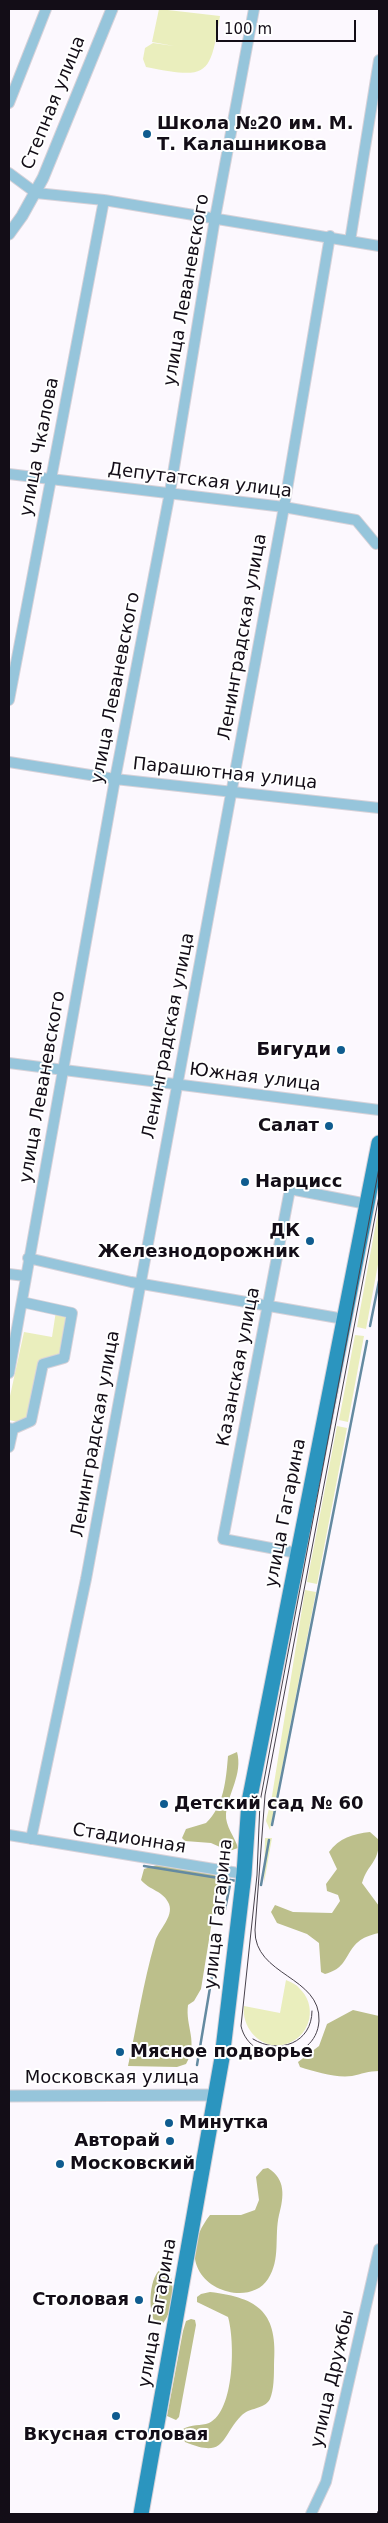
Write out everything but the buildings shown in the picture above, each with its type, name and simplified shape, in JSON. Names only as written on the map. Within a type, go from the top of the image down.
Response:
[{"type":"main road","name":"улица Гагарина","points":[[141,2514],[216,2095],[244,1874],[249,1802],[379,1143]]},
{"type":"street","points":[[9,103],[46,9]]},
{"type":"street","name":"Степная улица","points":[[9,234],[36,193],[112,9]]},
{"type":"street","name":"улица Леваневского","points":[[9,1373],[115,779],[170,492],[215,218],[254,9]]},
{"type":"street","points":[[350,241],[374,120],[379,60]]},
{"type":"street","points":[[9,173],[36,193],[104,200],[330,236],[379,246]]},
{"type":"street","name":"улица Чкалова","points":[[9,700],[104,200]]},
{"type":"street","name":"Ленинградская улица","points":[[31,1839],[86,1579],[284,507],[330,236]]},
{"type":"street","name":"Депутатская улица","points":[[9,474],[284,507],[356,520],[376,544]]},
{"type":"street","name":"Парашютная улица","points":[[9,762],[115,779],[232,790],[379,808]]},
{"type":"street","name":"Южная улица","points":[[9,1063],[379,1110]]},
{"type":"street","name":"Казанская улица","points":[[297,1553],[223,1539],[266,1305],[290,1189],[367,1204]]},
{"type":"street","points":[[28,1258],[140,1283],[344,1319]]},
{"type":"street","points":[[9,1274],[25,1276]]},
{"type":"street","points":[[9,1447],[11,1428],[31,1421],[43,1364],[64,1358],[72,1313],[22,1302]]},
{"type":"street","name":"Стадионная","points":[[9,1835],[244,1874]]},
{"type":"street","name":"Московская улица","points":[[9,2096],[216,2095]]},
{"type":"street","name":"улица Дружбы","points":[[311,2514],[326,2482],[379,2249]]},
{"type":"green space","points":[[159,9],[220,16],[213,51],[209,62],[202,69],[182,73],[146,67],[143,59],[145,48],[153,43],[174,46],[152,42]]},
{"type":"green space","points":[[379,1206],[379,1259],[366,1329],[357,1327]]},
{"type":"green space","points":[[56,1311],[68,1314],[60,1357],[36,1370],[29,1418],[18,1422],[9,1420],[10,1396],[24,1332],[52,1337]]},
{"type":"green space","points":[[355,1335],[364,1336],[348,1422],[339,1420]]},
{"type":"green space","points":[[337,1426],[347,1428],[317,1584],[307,1582]]},
{"type":"green space","points":[[305,1590],[316,1592],[270,1830],[266,1821],[272,1796]]},
{"type":"green space","points":[[237,1752],[237,1776],[227,1806],[226,1818],[238,1848],[229,1851],[211,1843],[185,1841],[182,1838],[186,1829],[206,1823],[217,1809],[225,1783],[228,1756]]},
{"type":"green space","points":[[370,1832],[379,1840],[379,1848],[362,1883],[379,1906],[379,1933],[358,1942],[341,1965],[325,1974],[321,1972],[319,1943],[307,1934],[277,1923],[271,1912],[275,1905],[293,1912],[332,1913],[340,1901],[338,1895],[327,1891],[326,1884],[337,1869],[329,1852],[337,1843],[347,1838]]},
{"type":"green space","points":[[265,1838],[272,1838],[264,1883]]},
{"type":"green space","points":[[157,1865],[214,1873],[218,1884],[201,1989],[194,2001],[188,2005],[192,2042],[190,2056],[186,2064],[177,2067],[128,2066],[151,1957],[157,1937],[170,1909],[164,1896],[141,1880],[144,1869]]},
{"type":"green space","points":[[286,1980],[296,1985],[305,1995],[310,2010],[309,2018],[303,2033],[297,2039],[289,2043],[271,2045],[263,2042],[250,2031],[244,2015],[244,2006],[280,2013]]},
{"type":"green space","points":[[353,2010],[379,2016],[379,2071],[352,2076],[339,2076],[319,2073],[300,2067],[298,2062],[319,2046],[327,2024]]},
{"type":"green space","points":[[268,2168],[278,2177],[282,2189],[276,2256],[272,2271],[268,2279],[257,2289],[243,2293],[227,2291],[212,2284],[201,2273],[195,2257],[197,2238],[210,2215],[241,2215],[255,2210],[259,2200],[256,2177],[263,2169]]},
{"type":"green space","points":[[163,2268],[168,2270],[170,2275],[172,2299],[171,2307],[165,2321],[161,2325],[156,2324],[153,2318],[151,2293],[155,2277],[158,2271]]},
{"type":"green space","points":[[210,2292],[242,2299],[262,2311],[269,2321],[273,2332],[274,2382],[270,2399],[267,2403],[244,2413],[220,2444],[208,2448],[198,2447],[185,2442],[182,2434],[183,2429],[186,2427],[209,2423],[218,2416],[224,2405],[228,2390],[231,2374],[232,2342],[228,2317],[197,2302],[197,2297]]},
{"type":"green space","points":[[195,2320],[196,2325],[179,2417],[176,2420],[167,2416],[183,2331],[186,2321]]},
{"type":"waterway","points":[[370,1326],[379,1281]]},
{"type":"waterway","points":[[272,1825],[367,1341]]},
{"type":"waterway","points":[[261,1885],[269,1840]]},
{"type":"waterway","points":[[144,1866],[237,1881]]},
{"type":"waterway","points":[[224,1914],[231,1880]]},
{"type":"waterway","points":[[197,2065],[216,1952]]},
{"type":"tram line","points":[[379,1168],[260,1802],[257,1875],[241,2026],[247,2039],[257,2048],[269,2054],[282,2055],[295,2052],[307,2046],[315,2035],[319,2021],[317,2006],[310,1994],[265,1957],[258,1945],[255,1930],[265,1795],[379,1196]]},
{"type":"tram line","points":[[253,2039],[273,2046],[283,2046],[292,2043],[306,2031],[311,2022],[312,2011]]},
{"type":"railway","points":[[378,2514],[379,2509]]},
{"type":"place","name":"Школа №20 им. М. Т. Калашникова","points":[[147,134]]},
{"type":"place","name":"Бигуди","points":[[341,1050]]},
{"type":"place","name":"Салат","points":[[329,1126]]},
{"type":"place","name":"Нарцисс","points":[[245,1182]]},
{"type":"place","name":"ДК Железнодорожник","points":[[310,1241]]},
{"type":"place","name":"Детский сад № 60","points":[[164,1804]]},
{"type":"place","name":"Мясное подворье","points":[[120,2052]]},
{"type":"place","name":"Минутка","points":[[169,2123]]},
{"type":"place","name":"Авторай","points":[[170,2141]]},
{"type":"place","name":"Московский","points":[[60,2164]]},
{"type":"place","name":"Столовая","points":[[139,2300]]},
{"type":"place","name":"Вкусная столовая","points":[[116,2416]]}]
